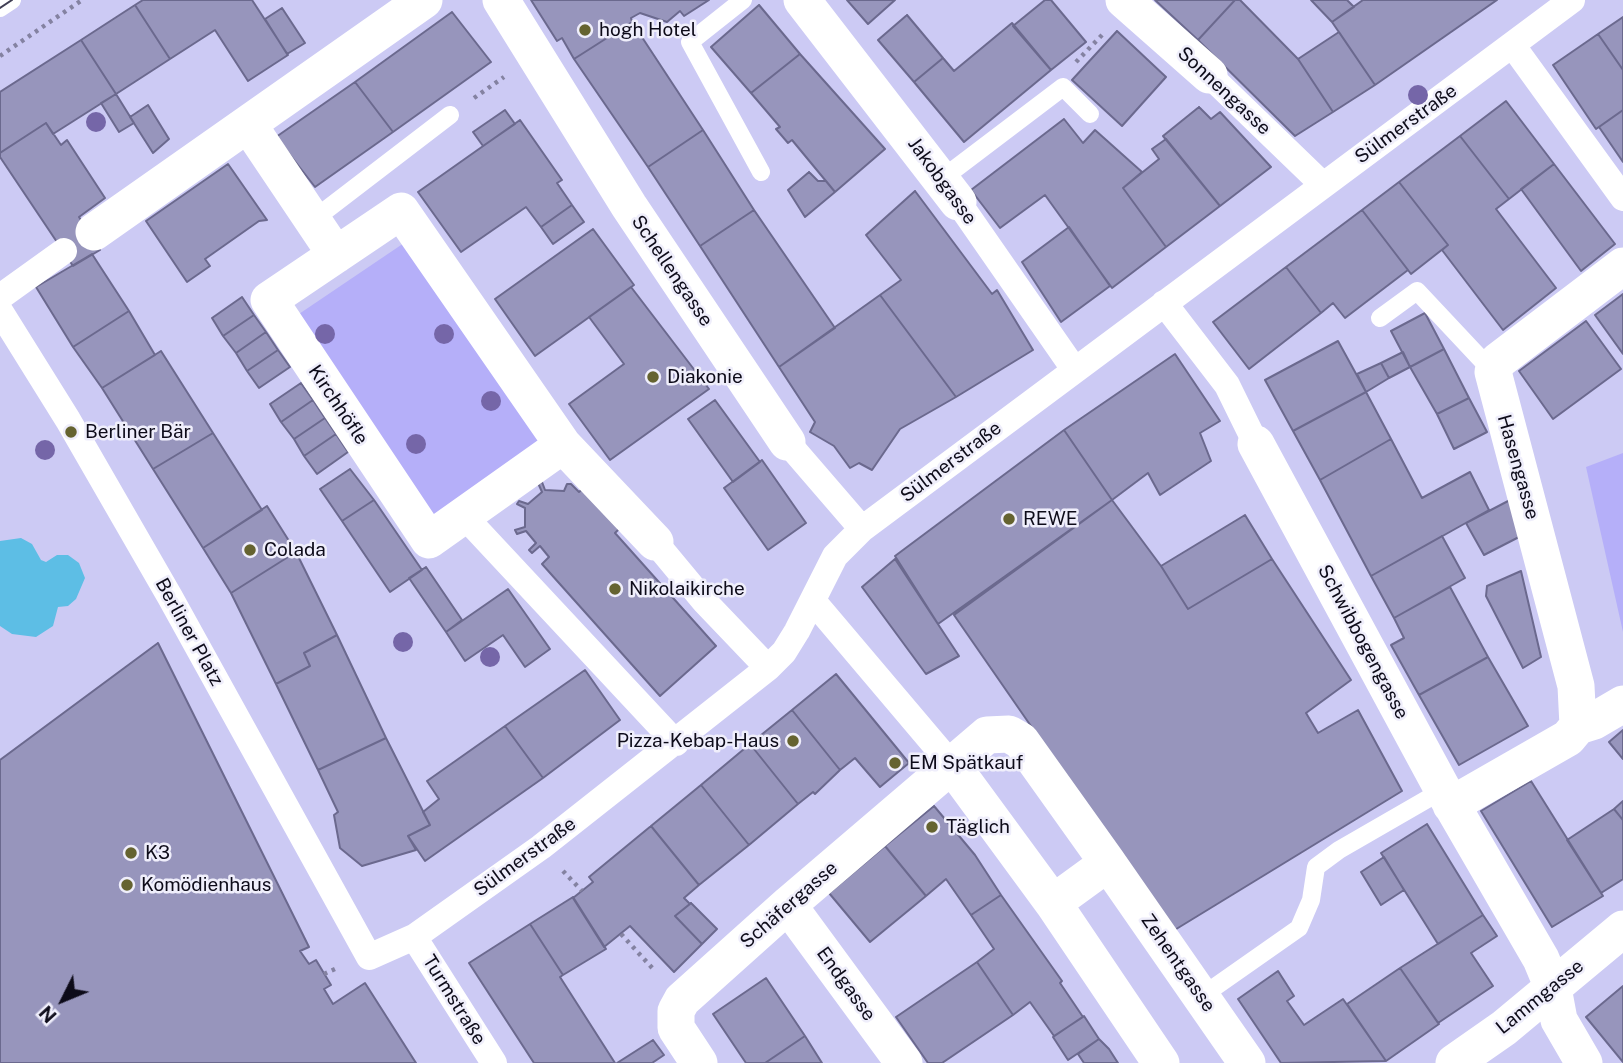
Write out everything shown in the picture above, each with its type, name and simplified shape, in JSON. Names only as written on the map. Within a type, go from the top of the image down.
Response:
[{"type":"street","points":[[0,297],[424,0]]},
{"type":"street","name":"Schellengasse","points":[[501,0],[629,206],[786,442],[862,529]]},
{"type":"street","name":"Jakobgasse","points":[[802,0],[950,190],[1074,369]]},
{"type":"street","name":"Sonnengasse","points":[[1127,3],[1209,75],[1322,184]]},
{"type":"street","name":"Sülmerstraße","points":[[369,957],[414,937],[550,840],[768,668],[784,652],[835,556],[862,529],[1322,184],[1513,46],[1563,3]]},
{"type":"street","points":[[1513,46],[1623,198]]},
{"type":"street","points":[[248,124],[336,255]]},
{"type":"street","name":"Kirchhöfle","points":[[563,445],[429,540],[269,300],[401,211],[563,445],[768,668]]},
{"type":"street","points":[[1493,372],[1498,361],[1623,266]]},
{"type":"street","name":"Schwibbogengasse","points":[[1164,303],[1227,385],[1256,444],[1447,797],[1541,959],[1553,988],[1559,1020],[1584,1063]]},
{"type":"street","name":"Berliner Platz","points":[[0,311],[68,420],[163,585],[369,957]]},
{"type":"street","name":"Hasengasse","points":[[1493,372],[1576,686],[1578,726]]},
{"type":"street","points":[[464,516],[676,743]]},
{"type":"street","points":[[813,601],[951,764],[1053,904],[1161,1063]]},
{"type":"street","points":[[1447,797],[1568,738],[1578,726],[1594,721],[1623,704]]},
{"type":"street","name":"Zehentgasse","points":[[951,764],[987,735],[1009,734],[1020,741],[1247,1063]]},
{"type":"street","name":"Schäfergasse","points":[[682,1000],[951,764]]},
{"type":"street","points":[[1053,904],[1108,863]]},
{"type":"street","name":"Endgasse","points":[[788,905],[904,1063]]},
{"type":"street","name":"Lammgasse","points":[[1454,1063],[1553,988],[1623,929]]},
{"type":"street","name":"Turmstraße","points":[[414,937],[494,1063]]},
{"type":"street","points":[[682,1000],[676,1011],[676,1028],[699,1063]]},
{"type":"lane","points":[[0,8],[12,0]]},
{"type":"lane","points":[[743,0],[690,42],[761,172]]},
{"type":"lane","points":[[950,190],[1063,87],[1090,114]]},
{"type":"lane","points":[[313,220],[450,114]]},
{"type":"lane","points":[[1380,318],[1417,291],[1493,372]]},
{"type":"lane","points":[[1202,996],[1299,928],[1311,900],[1316,867],[1339,850],[1447,797]]},
{"type":"path","points":[[0,56],[82,0]]},
{"type":"path","points":[[1063,87],[1060,79],[1127,3]]},
{"type":"path","points":[[450,114],[536,54]]},
{"type":"path","points":[[621,934],[682,1000]]},
{"type":"shaded area","points":[[407,241],[544,442],[433,517],[296,316]]},
{"type":"shaded area","points":[[1623,453],[1623,632],[1586,467]]},
{"type":"water","points":[[21,538],[32,544],[41,560],[46,562],[57,555],[68,555],[79,563],[85,578],[76,599],[68,606],[58,607],[53,626],[36,637],[12,634],[0,626],[0,541]]},
{"type":"building","points":[[143,0],[252,0],[288,55],[248,81],[215,30],[170,59],[135,5]]},
{"type":"building","name":"hogh Hotel","points":[[531,0],[709,0],[684,16],[680,11],[667,22],[640,13],[631,18],[632,22],[574,59],[562,38],[557,41]]},
{"type":"building","points":[[847,0],[895,0],[868,24]]},
{"type":"building","points":[[1045,0],[1051,0],[1086,42],[1051,70],[1013,26]]},
{"type":"building","points":[[1155,0],[1235,0],[1198,40]]},
{"type":"building","points":[[1235,0],[1240,0],[1298,59],[1333,112],[1295,136],[1198,40]]},
{"type":"building","points":[[1311,0],[1347,0],[1354,7],[1332,22]]},
{"type":"building","points":[[1363,0],[1497,0],[1375,85],[1332,22]]},
{"type":"building","points":[[135,5],[170,59],[116,94],[81,40]]},
{"type":"building","points":[[759,5],[800,54],[751,93],[711,47]]},
{"type":"building","points":[[282,8],[305,43],[287,54],[265,19]]},
{"type":"building","points":[[452,12],[491,62],[393,132],[355,82]]},
{"type":"building","points":[[907,15],[943,58],[914,82],[878,40]]},
{"type":"building","points":[[1623,17],[1623,70],[1598,34]]},
{"type":"building","points":[[632,22],[703,130],[648,167],[574,59]]},
{"type":"building","points":[[1012,23],[1051,70],[964,142],[914,82],[943,58],[954,71]]},
{"type":"building","points":[[1117,31],[1166,77],[1122,126],[1072,80]]},
{"type":"building","points":[[1339,32],[1375,85],[1333,112],[1298,59]]},
{"type":"building","points":[[1598,34],[1623,70],[1623,110],[1596,129],[1553,65]]},
{"type":"building","points":[[81,40],[116,94],[53,134],[46,123],[0,153],[0,92]]},
{"type":"building","points":[[800,54],[885,149],[835,192],[792,140],[788,143],[776,129],[780,127],[751,93]]},
{"type":"building","points":[[355,82],[393,132],[315,187],[276,137]]},
{"type":"building","points":[[116,94],[134,123],[119,132],[101,103]]},
{"type":"building","points":[[1506,101],[1554,164],[1509,199],[1460,136]]},
{"type":"building","points":[[148,105],[169,139],[153,153],[130,117]]},
{"type":"building","points":[[1199,107],[1211,119],[1220,112],[1271,167],[1220,206],[1163,136]]},
{"type":"building","points":[[505,110],[515,124],[483,146],[473,132]]},
{"type":"building","points":[[1623,110],[1623,162],[1599,127]]},
{"type":"building","points":[[1064,119],[1083,143],[1095,130],[1142,172],[1123,188],[1166,247],[1112,288],[1045,195],[1000,228],[971,190]]},
{"type":"building","points":[[520,120],[562,180],[557,183],[572,205],[541,227],[526,207],[461,252],[418,192]]},
{"type":"building","points":[[46,123],[61,145],[67,140],[105,198],[79,217],[100,250],[73,266],[0,157],[0,153]]},
{"type":"building","points":[[703,130],[754,210],[700,246],[648,167]]},
{"type":"building","points":[[1460,136],[1509,199],[1496,209],[1556,288],[1503,330],[1442,250],[1448,245],[1399,182]]},
{"type":"building","points":[[1166,139],[1220,206],[1166,247],[1123,188],[1159,159],[1152,149]]},
{"type":"building","points":[[228,164],[267,220],[259,221],[205,259],[210,266],[187,282],[146,221]]},
{"type":"building","points":[[1554,164],[1615,244],[1581,271],[1521,189]]},
{"type":"building","points":[[809,172],[818,181],[826,181],[835,192],[805,217],[788,190]]},
{"type":"building","points":[[1399,182],[1448,245],[1411,274],[1362,210]]},
{"type":"building","points":[[915,191],[992,294],[997,290],[1033,350],[956,397],[880,295],[901,280],[866,235]]},
{"type":"building","points":[[572,205],[584,222],[553,244],[541,227]]},
{"type":"building","points":[[754,210],[835,328],[779,367],[700,246]]},
{"type":"building","points":[[1362,210],[1408,270],[1345,318],[1333,303],[1321,313],[1286,267]]},
{"type":"building","points":[[1069,227],[1110,286],[1061,322],[1022,262]]},
{"type":"building","points":[[593,229],[634,285],[535,356],[495,299]]},
{"type":"building","points":[[92,254],[129,311],[73,347],[36,287]]},
{"type":"building","points":[[1286,267],[1321,313],[1249,369],[1213,322]]},
{"type":"building","name":"Diakonie","points":[[631,287],[709,389],[610,460],[569,404],[624,364],[589,317]]},
{"type":"building","points":[[1623,294],[1623,354],[1595,315]]},
{"type":"building","points":[[880,295],[956,397],[900,429],[872,470],[859,463],[850,468],[834,446],[810,432],[815,422],[779,367]]},
{"type":"building","points":[[242,297],[254,315],[223,336],[212,318]]},
{"type":"building","points":[[129,311],[155,355],[102,388],[73,347]]},
{"type":"building","points":[[1425,313],[1444,349],[1410,367],[1391,331]]},
{"type":"building","points":[[254,315],[266,332],[236,353],[223,336]]},
{"type":"building","points":[[1586,321],[1621,369],[1553,419],[1519,371]]},
{"type":"building","points":[[266,332],[278,350],[247,371],[236,353]]},
{"type":"building","points":[[1338,341],[1366,392],[1293,431],[1265,380]]},
{"type":"building","points":[[1444,349],[1469,398],[1437,414],[1410,367]]},
{"type":"building","points":[[278,350],[290,367],[259,388],[247,371]]},
{"type":"building","points":[[161,351],[213,433],[153,469],[102,388]]},
{"type":"building","points":[[1403,352],[1410,367],[1389,378],[1381,363]]},
{"type":"building","points":[[1175,354],[1220,421],[1200,433],[1211,461],[1160,495],[1148,473],[1112,500],[1064,430]]},
{"type":"building","points":[[1381,363],[1389,378],[1366,392],[1357,374]]},
{"type":"building","points":[[301,383],[313,400],[281,422],[270,404]]},
{"type":"building","points":[[1366,392],[1391,439],[1320,480],[1293,431]]},
{"type":"building","points":[[1469,398],[1487,432],[1454,449],[1437,414]]},
{"type":"building","points":[[313,400],[325,418],[294,439],[281,422]]},
{"type":"building","points":[[715,400],[760,462],[733,482],[688,419]]},
{"type":"building","points":[[325,418],[336,434],[304,456],[294,439]]},
{"type":"building","points":[[1064,430],[1112,500],[938,624],[895,556]]},
{"type":"building","points":[[213,433],[262,510],[203,548],[153,469]]},
{"type":"building","points":[[336,434],[348,452],[317,474],[304,456]]},
{"type":"building","points":[[1391,439],[1422,498],[1470,472],[1489,510],[1371,576],[1320,480]]},
{"type":"building","points":[[762,460],[806,523],[768,550],[724,488]]},
{"type":"building","points":[[350,469],[374,500],[342,521],[320,489]]},
{"type":"building","name":"Nikolaikirche","points":[[542,482],[545,490],[564,491],[567,484],[571,484],[579,492],[587,485],[623,525],[615,533],[716,646],[660,696],[542,564],[549,557],[540,546],[532,553],[529,550],[536,543],[526,531],[517,534],[515,530],[525,527],[525,508],[517,504],[519,501],[528,504],[542,492],[538,483]]},
{"type":"building","points":[[374,500],[422,570],[390,592],[342,521]]},
{"type":"building","points":[[1112,500],[1161,566],[1188,609],[1272,559],[1351,680],[1306,713],[1318,733],[1358,710],[1402,791],[1173,931],[954,615]]},
{"type":"building","points":[[1510,500],[1519,537],[1484,555],[1466,523]]},
{"type":"building","name":"Colada","points":[[267,506],[296,552],[231,593],[203,548]]},
{"type":"building","points":[[1245,515],[1272,559],[1188,609],[1161,566]]},
{"type":"building","points":[[1442,536],[1465,578],[1394,618],[1371,576]]},
{"type":"building","points":[[296,552],[337,635],[304,653],[310,666],[276,684],[231,593]]},
{"type":"building","points":[[895,559],[959,656],[926,674],[862,587]]},
{"type":"building","points":[[426,567],[462,620],[446,632],[409,578]]},
{"type":"building","points":[[1521,571],[1541,657],[1523,668],[1486,596],[1487,586]]},
{"type":"building","points":[[1450,587],[1488,657],[1419,695],[1391,645],[1404,638],[1394,618]]},
{"type":"building","points":[[508,589],[550,649],[525,667],[503,635],[465,661],[446,632]]},
{"type":"building","points":[[337,635],[386,738],[318,770],[276,684],[310,666],[304,653]]},
{"type":"building","name":"K3","points":[[158,643],[309,947],[300,951],[309,964],[316,960],[331,985],[324,989],[333,1004],[365,983],[416,1063],[0,1063],[0,760]]},
{"type":"building","points":[[1488,657],[1528,726],[1459,765],[1419,695]]},
{"type":"building","points":[[585,670],[620,720],[543,778],[505,726]]},
{"type":"building","points":[[836,674],[909,763],[880,787],[855,758],[840,770],[792,710]]},
{"type":"building","points":[[792,710],[840,770],[815,794],[813,792],[798,804],[750,744]]},
{"type":"building","points":[[505,726],[543,778],[425,861],[408,836],[430,825],[423,812],[439,799],[427,781]]},
{"type":"building","points":[[1623,730],[1623,759],[1609,742]]},
{"type":"building","points":[[386,738],[430,825],[408,836],[416,850],[362,866],[340,848],[334,815],[338,812],[318,770]]},
{"type":"building","points":[[750,744],[798,804],[749,845],[701,785]]},
{"type":"building","points":[[1531,781],[1603,896],[1552,927],[1481,811]]},
{"type":"building","points":[[701,785],[749,845],[699,885],[651,826]]},
{"type":"building","points":[[1623,801],[1623,820],[1614,809]]},
{"type":"building","points":[[934,806],[975,855],[1001,895],[971,915],[946,879],[926,896],[885,846]]},
{"type":"building","points":[[1614,809],[1623,820],[1623,879],[1601,893],[1567,840]]},
{"type":"building","points":[[1427,824],[1483,915],[1438,944],[1381,853]]},
{"type":"building","points":[[651,826],[699,885],[684,898],[690,904],[675,916],[702,944],[674,972],[630,926],[604,947],[573,898],[593,882],[589,877]]},
{"type":"building","points":[[885,846],[926,896],[870,942],[829,893]]},
{"type":"building","points":[[1384,857],[1404,890],[1381,905],[1361,872]]},
{"type":"building","points":[[1001,895],[1062,981],[1060,983],[1083,1017],[1054,1036],[1030,1002],[1013,1015],[977,962],[994,949],[971,915]]},
{"type":"building","points":[[573,897],[606,949],[563,975],[530,924]]},
{"type":"building","points":[[691,903],[717,929],[702,944],[675,916]]},
{"type":"building","points":[[1483,915],[1497,936],[1471,953],[1493,986],[1438,1023],[1400,968]]},
{"type":"building","points":[[530,924],[615,1063],[534,1063],[469,963]]},
{"type":"building","points":[[977,962],[1013,1015],[942,1063],[928,1063],[896,1017]]},
{"type":"building","points":[[1400,968],[1439,1024],[1386,1061],[1347,1004]]},
{"type":"building","points":[[1278,971],[1294,996],[1287,1001],[1304,1025],[1343,999],[1386,1061],[1281,1063],[1238,999]]},
{"type":"building","points":[[766,978],[805,1036],[765,1063],[746,1063],[713,1014]]},
{"type":"building","points":[[1623,986],[1623,1062],[1586,1017]]},
{"type":"building","points":[[1084,1016],[1099,1039],[1068,1060],[1053,1037]]},
{"type":"building","points":[[805,1036],[822,1063],[765,1063]]},
{"type":"building","points":[[1099,1039],[1118,1063],[1084,1063],[1078,1054]]},
{"type":"building","points":[[653,1040],[664,1055],[652,1063],[617,1063]]},
{"type":"tram line","points":[[0,8],[12,0]]},
{"type":"place","name":"hogh Hotel","points":[[585,30]]},
{"type":"place","name":"Diakonie","points":[[653,377]]},
{"type":"place","name":"Berliner Bär","points":[[71,432]]},
{"type":"place","name":"REWE","points":[[1009,519]]},
{"type":"place","name":"Colada","points":[[250,550]]},
{"type":"place","name":"Nikolaikirche","points":[[615,589]]},
{"type":"place","name":"Pizza-Kebap-Haus","points":[[793,741]]},
{"type":"place","name":"EM Spätkauf","points":[[895,763]]},
{"type":"place","name":"Täglich","points":[[932,827]]},
{"type":"place","name":"K3","points":[[131,853]]},
{"type":"place","name":"Komödienhaus","points":[[127,885]]}]
